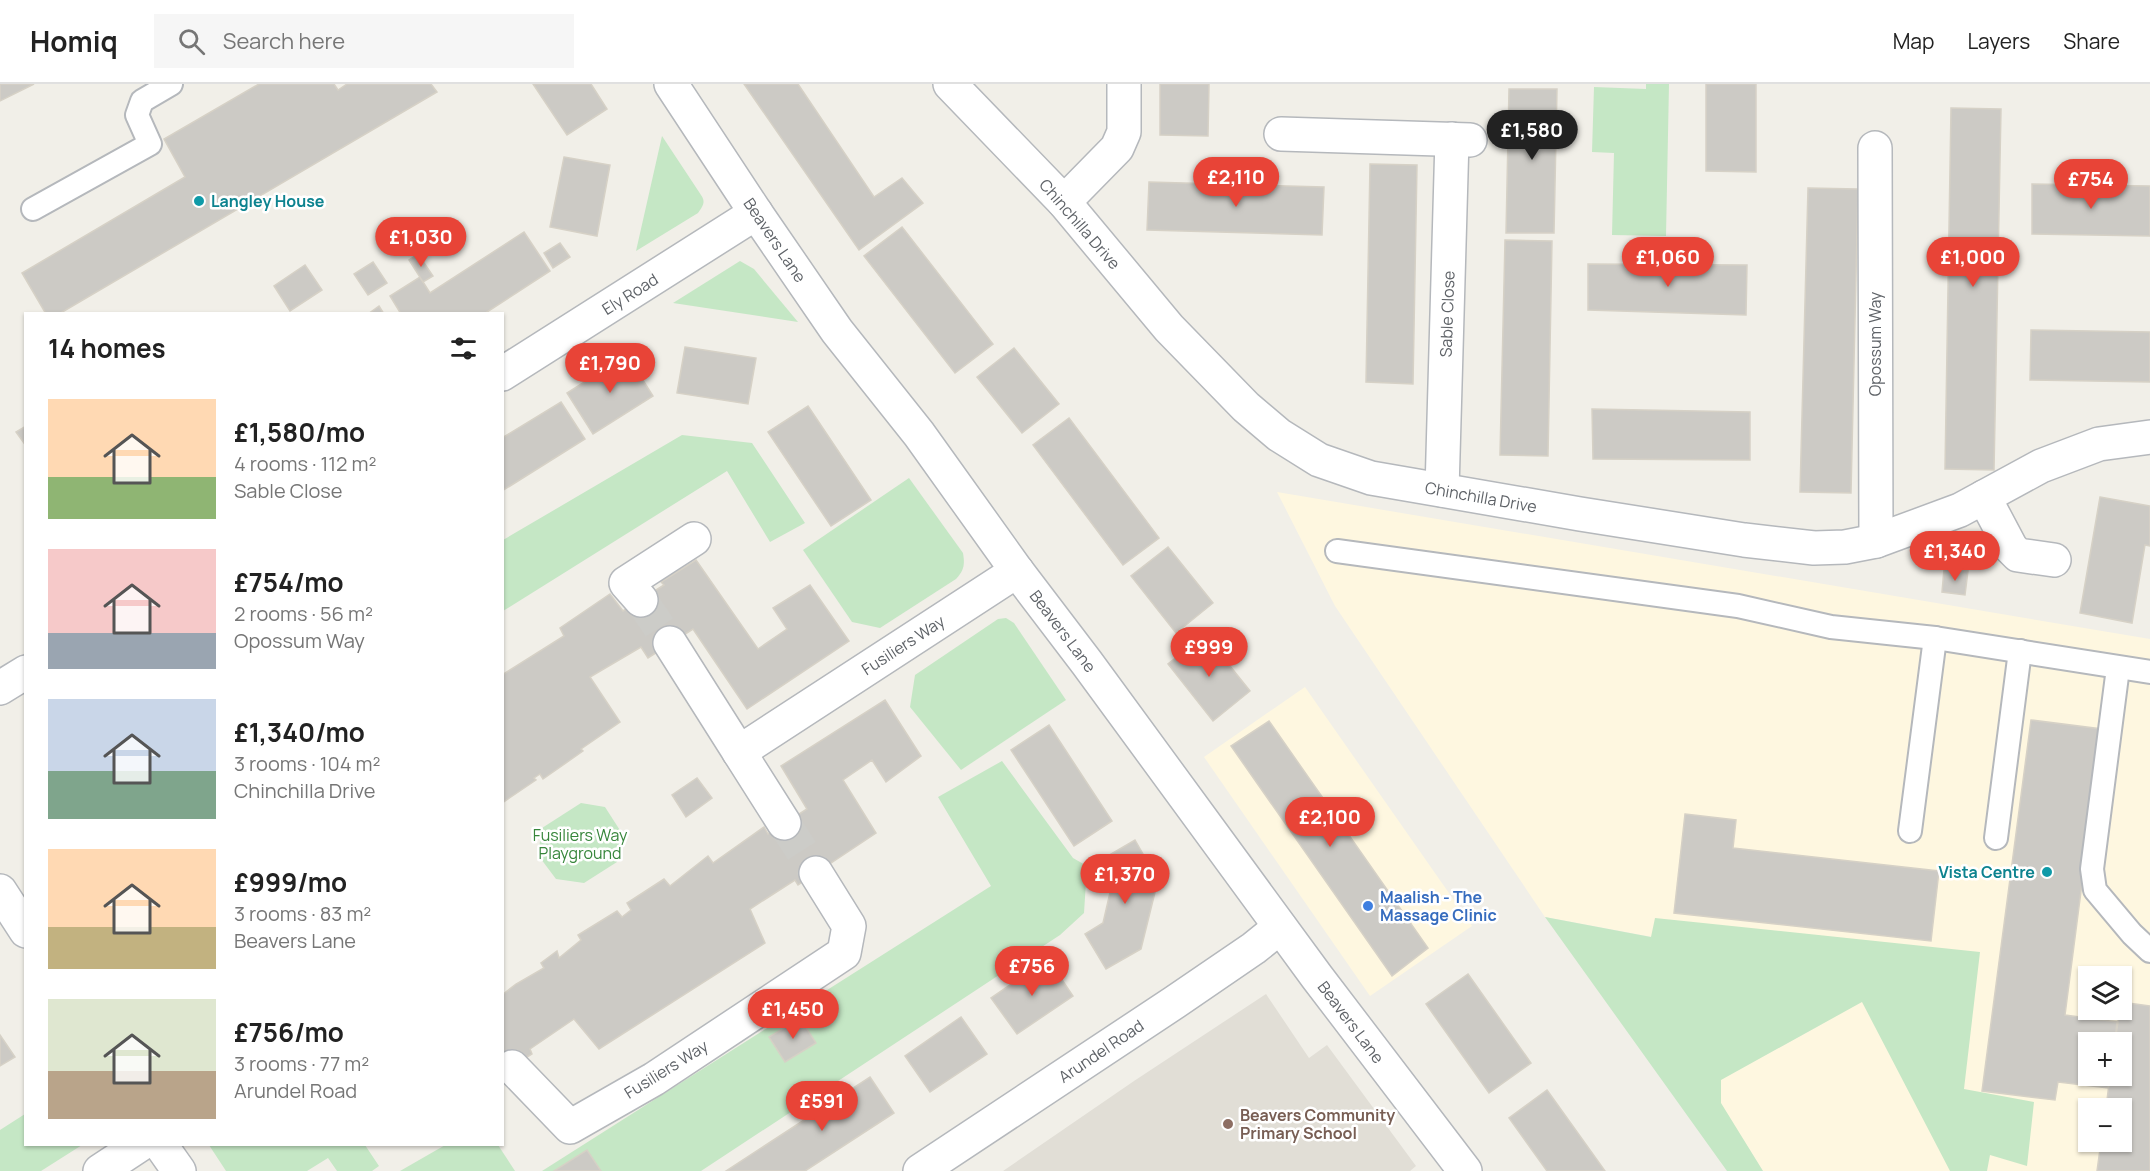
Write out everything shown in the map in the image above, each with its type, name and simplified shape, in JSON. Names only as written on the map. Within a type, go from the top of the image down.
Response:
[{"type":"street","name":"Beavers Lane","points":[[671,84],[837,331],[919,434],[1017,572],[1087,663],[1280,927],[1465,1171]]},
{"type":"street","name":"Chinchilla Drive","points":[[950,84],[1064,202],[1169,328],[1246,407],[1279,435],[1319,460],[1371,478],[1591,516],[1814,548],[1845,547],[1876,541],[1960,510],[2042,466],[2099,444],[2150,436]]},
{"type":"street","points":[[1064,202],[1118,148],[1125,132],[1124,84]]},
{"type":"street","name":"Sable Close","points":[[1281,134],[1461,140],[1442,490]]},
{"type":"street","name":"Opossum Way","points":[[1875,148],[1876,541]]},
{"type":"street","name":"Ely Road","points":[[504,373],[756,213]]},
{"type":"street","points":[[1984,497],[2018,555],[2054,560]]},
{"type":"street","points":[[641,600],[626,583],[694,539]]},
{"type":"street","name":"Fusiliers Way","points":[[739,752],[1017,572]]},
{"type":"street","points":[[670,643],[784,824]]},
{"type":"street","points":[[0,688],[24,673]]},
{"type":"street","name":"Fusiliers Way","points":[[512,1067],[570,1126],[654,1078],[844,953],[849,926],[816,873]]},
{"type":"street","points":[[0,891],[24,928]]},
{"type":"street","name":"Arundel Road","points":[[920,1171],[1175,1002],[1254,948],[1280,927]]},
{"type":"street","points":[[100,1171],[138,1146]]},
{"type":"street","points":[[161,1146],[179,1171]]},
{"type":"lane","points":[[33,209],[150,144],[137,115],[142,100],[171,84]]},
{"type":"lane","points":[[1337,552],[1738,606],[1832,627],[1935,638],[2150,672]]},
{"type":"lane","points":[[1910,831],[1935,638]]},
{"type":"lane","points":[[1996,838],[2020,651]]},
{"type":"lane","points":[[2118,668],[2092,869],[2095,890],[2132,934],[2150,951]]},
{"type":"shaded area","points":[[1277,492],[2150,639],[2150,1171],[1763,1171],[1720,1103],[1720,1080],[1822,1024],[1652,937],[1545,917],[1335,606]]},
{"type":"shaded area","points":[[1305,687],[1472,926],[1370,996],[1204,757]]},
{"type":"shaded area","name":"Beavers Community Primary School","points":[[1266,994],[1309,1058],[1327,1045],[1416,1166],[1410,1171],[1003,1171],[1134,1081]]},
{"type":"green space","points":[[1646,84],[1669,84],[1666,236],[1612,235],[1614,153],[1592,152],[1594,87],[1646,89]]},
{"type":"green space","points":[[662,136],[701,195],[703,204],[698,213],[636,251]]},
{"type":"green space","points":[[740,261],[754,269],[798,322],[673,303]]},
{"type":"green space","points":[[682,435],[752,443],[805,523],[770,542],[727,471],[504,610],[504,539]]},
{"type":"green space","points":[[909,478],[963,553],[962,570],[956,579],[880,628],[852,622],[803,550]]},
{"type":"green space","points":[[1006,618],[1014,623],[1066,700],[961,770],[910,707],[915,675],[998,619]]},
{"type":"green space","points":[[1002,761],[1073,858],[1087,866],[1084,913],[1060,935],[701,1171],[542,1171],[991,886],[938,797]]},
{"type":"green space","name":"Fusiliers Way Playground","points":[[581,803],[605,807],[623,835],[617,862],[584,883],[556,879],[538,855],[542,828]]},
{"type":"green space","points":[[1545,917],[1651,937],[1655,918],[1980,952],[1964,1089],[2034,1102],[2027,1166],[1990,1155],[1987,1171],[1950,1171],[1862,1002],[1721,1080],[1721,1103],[1763,1171],[1727,1171]]},
{"type":"green space","points":[[24,1115],[24,1146],[80,1146],[41,1171],[0,1171],[0,1130]]},
{"type":"green space","points":[[210,1146],[366,1146],[379,1166],[372,1171],[337,1171],[328,1158],[307,1171],[226,1171]]},
{"type":"green space","points":[[444,1146],[499,1146],[515,1171],[400,1171]]},
{"type":"building","points":[[0,84],[34,84],[0,101]]},
{"type":"building","name":"Langley House","points":[[259,84],[334,84],[338,90],[347,84],[431,84],[437,92],[62,312],[45,312],[22,273],[185,177],[164,139]]},
{"type":"building","points":[[533,84],[591,84],[607,109],[567,135]]},
{"type":"building","points":[[744,84],[798,84],[874,197],[902,178],[923,203],[859,250]]},
{"type":"building","points":[[1160,84],[1209,84],[1208,136],[1160,135]]},
{"type":"building","points":[[1706,84],[1756,84],[1756,172],[1706,171]]},
{"type":"building","points":[[1509,89],[1557,89],[1554,233],[1506,233]]},
{"type":"building","points":[[1951,108],[2001,109],[1994,470],[1945,469]]},
{"type":"building","points":[[564,157],[610,165],[597,236],[550,227]]},
{"type":"building","points":[[1370,164],[1417,165],[1413,384],[1366,382]]},
{"type":"building","points":[[1149,182],[1324,187],[1322,235],[1147,230]]},
{"type":"building","points":[[2032,184],[2150,186],[2150,236],[2032,234]]},
{"type":"building","points":[[1808,188],[1858,189],[1851,493],[1800,492]]},
{"type":"building","points":[[902,227],[993,344],[955,373],[864,256]]},
{"type":"building","points":[[524,232],[550,271],[487,312],[400,312],[390,296],[420,277],[430,293]]},
{"type":"building","points":[[1505,240],[1552,241],[1548,456],[1500,455]]},
{"type":"building","points":[[560,243],[570,257],[553,268],[544,253]]},
{"type":"building","points":[[418,254],[433,276],[423,282],[409,260]]},
{"type":"building","points":[[373,262],[387,283],[368,295],[354,274]]},
{"type":"building","points":[[1588,264],[1747,265],[1746,315],[1588,310]]},
{"type":"building","points":[[305,265],[322,290],[290,311],[274,286]]},
{"type":"building","points":[[379,306],[383,312],[371,312]]},
{"type":"building","points":[[2031,330],[2150,332],[2150,382],[2030,380]]},
{"type":"building","points":[[685,347],[756,358],[748,404],[677,393]]},
{"type":"building","points":[[1014,348],[1059,404],[1022,433],[977,377]]},
{"type":"building","points":[[627,355],[653,396],[593,434],[567,393]]},
{"type":"building","points":[[561,402],[585,439],[504,490],[504,437]]},
{"type":"building","points":[[808,406],[871,500],[831,526],[768,432]]},
{"type":"building","points":[[1592,409],[1750,412],[1750,460],[1593,459]]},
{"type":"building","points":[[1069,418],[1159,538],[1123,565],[1033,445]]},
{"type":"building","points":[[24,427],[24,443],[16,432]]},
{"type":"building","points":[[2100,497],[2150,506],[2150,546],[2145,545],[2132,623],[2080,613]]},
{"type":"building","points":[[1168,547],[1213,603],[1176,633],[1131,576]]},
{"type":"building","points":[[696,560],[758,649],[787,629],[773,608],[810,585],[849,641],[747,709],[693,629],[648,658],[641,647],[590,677],[620,722],[543,779],[540,774],[534,778],[536,780],[504,802],[504,674],[564,636],[560,628],[610,594],[623,611],[664,585],[661,582]]},
{"type":"building","points":[[1944,569],[1968,571],[1965,595],[1942,592]]},
{"type":"building","points":[[1205,635],[1250,691],[1213,721],[1168,664]]},
{"type":"building","points":[[885,700],[921,756],[886,782],[872,760],[843,780],[876,833],[798,885],[795,880],[750,909],[765,943],[599,1049],[574,1019],[530,1049],[532,1054],[504,1072],[504,993],[544,968],[541,963],[557,951],[559,958],[581,940],[578,935],[617,911],[622,917],[631,910],[627,903],[664,879],[670,886],[708,856],[713,863],[764,827],[768,834],[807,809],[781,766]]},
{"type":"building","name":"Vista Centre","points":[[2031,720],[2102,729],[2065,1015],[2078,1017],[2078,1020],[2117,1022],[2116,1032],[2078,1032],[2078,1084],[2058,1082],[2055,1100],[1982,1091]]},
{"type":"building","points":[[1269,721],[1428,948],[1392,976],[1231,746]]},
{"type":"building","points":[[1049,725],[1112,821],[1074,846],[1011,750]]},
{"type":"building","points":[[697,778],[712,798],[686,817],[672,795]]},
{"type":"building","points":[[1685,814],[1736,820],[1733,848],[1939,871],[1931,941],[1674,913]]},
{"type":"building","points":[[1135,840],[1158,880],[1141,949],[1106,969],[1085,934],[1103,923],[1112,884],[1099,861]]},
{"type":"building","points":[[1048,959],[1073,996],[1017,1034],[991,998]]},
{"type":"building","points":[[1468,974],[1531,1063],[1489,1093],[1426,1004]]},
{"type":"building","points":[[2132,1004],[2150,1006],[2150,1171],[2097,1171],[2100,1152],[2132,1152],[2132,1098],[2107,1098],[2109,1086],[2132,1086],[2132,1032],[2116,1032],[2118,1020],[2132,1020]]},
{"type":"building","points":[[961,1017],[987,1054],[930,1092],[905,1056]]},
{"type":"building","points":[[800,1018],[816,1043],[785,1062],[769,1037]]},
{"type":"building","points":[[0,1035],[15,1057],[0,1066]]},
{"type":"building","points":[[870,1077],[894,1113],[805,1171],[726,1171]]},
{"type":"building","points":[[1547,1090],[1605,1171],[1547,1171],[1509,1118]]},
{"type":"building","points":[[587,1150],[601,1171],[554,1171]]},
{"type":"tunnel","points":[[641,600],[670,643]]},
{"type":"tunnel","points":[[784,823],[816,873]]},
{"type":"place","name":"Langley House","points":[[199,201]]},
{"type":"place","name":"Vista Centre","points":[[2047,872]]},
{"type":"place","name":"Maalish - The Massage Clinic","points":[[1368,906]]},
{"type":"place","name":"Beavers Community Primary School","points":[[1228,1124]]}]
